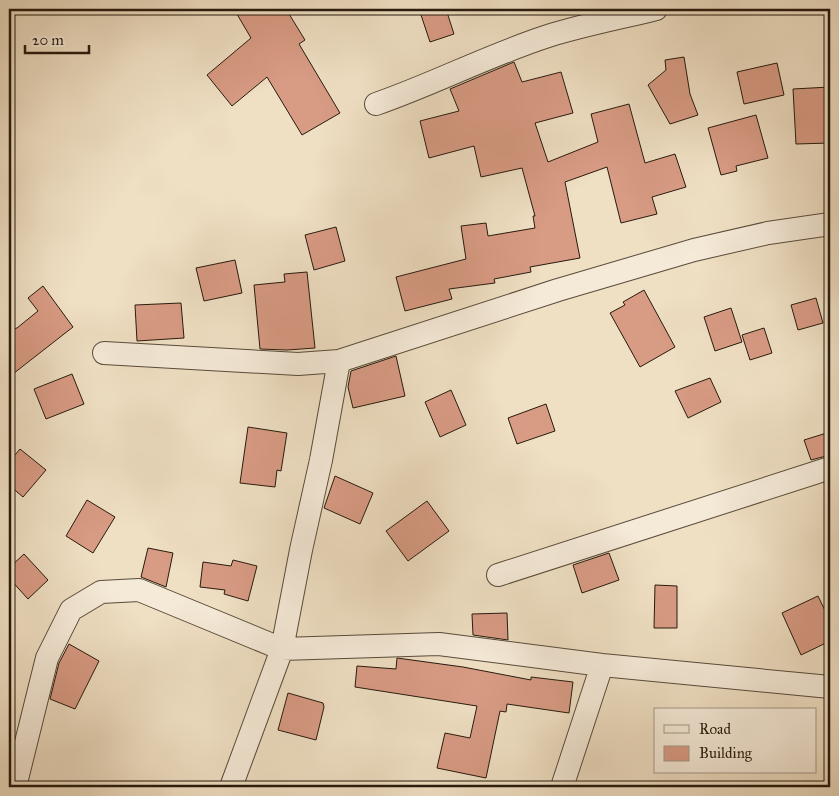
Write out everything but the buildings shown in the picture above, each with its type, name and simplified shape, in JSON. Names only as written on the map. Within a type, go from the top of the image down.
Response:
[{"type":"street","points":[[376,104],[427,86],[499,54],[548,36],[656,9]]},
{"type":"street","points":[[104,353],[288,363],[338,361],[558,290],[694,250],[768,233],[830,224]]},
{"type":"street","points":[[231,787],[282,649],[321,460],[338,361]]},
{"type":"street","points":[[498,575],[830,468]]},
{"type":"street","points":[[15,787],[47,658],[72,610],[101,592],[139,590],[282,649],[439,644],[602,665],[830,687]]},
{"type":"street","points":[[562,787],[602,665]]}]
